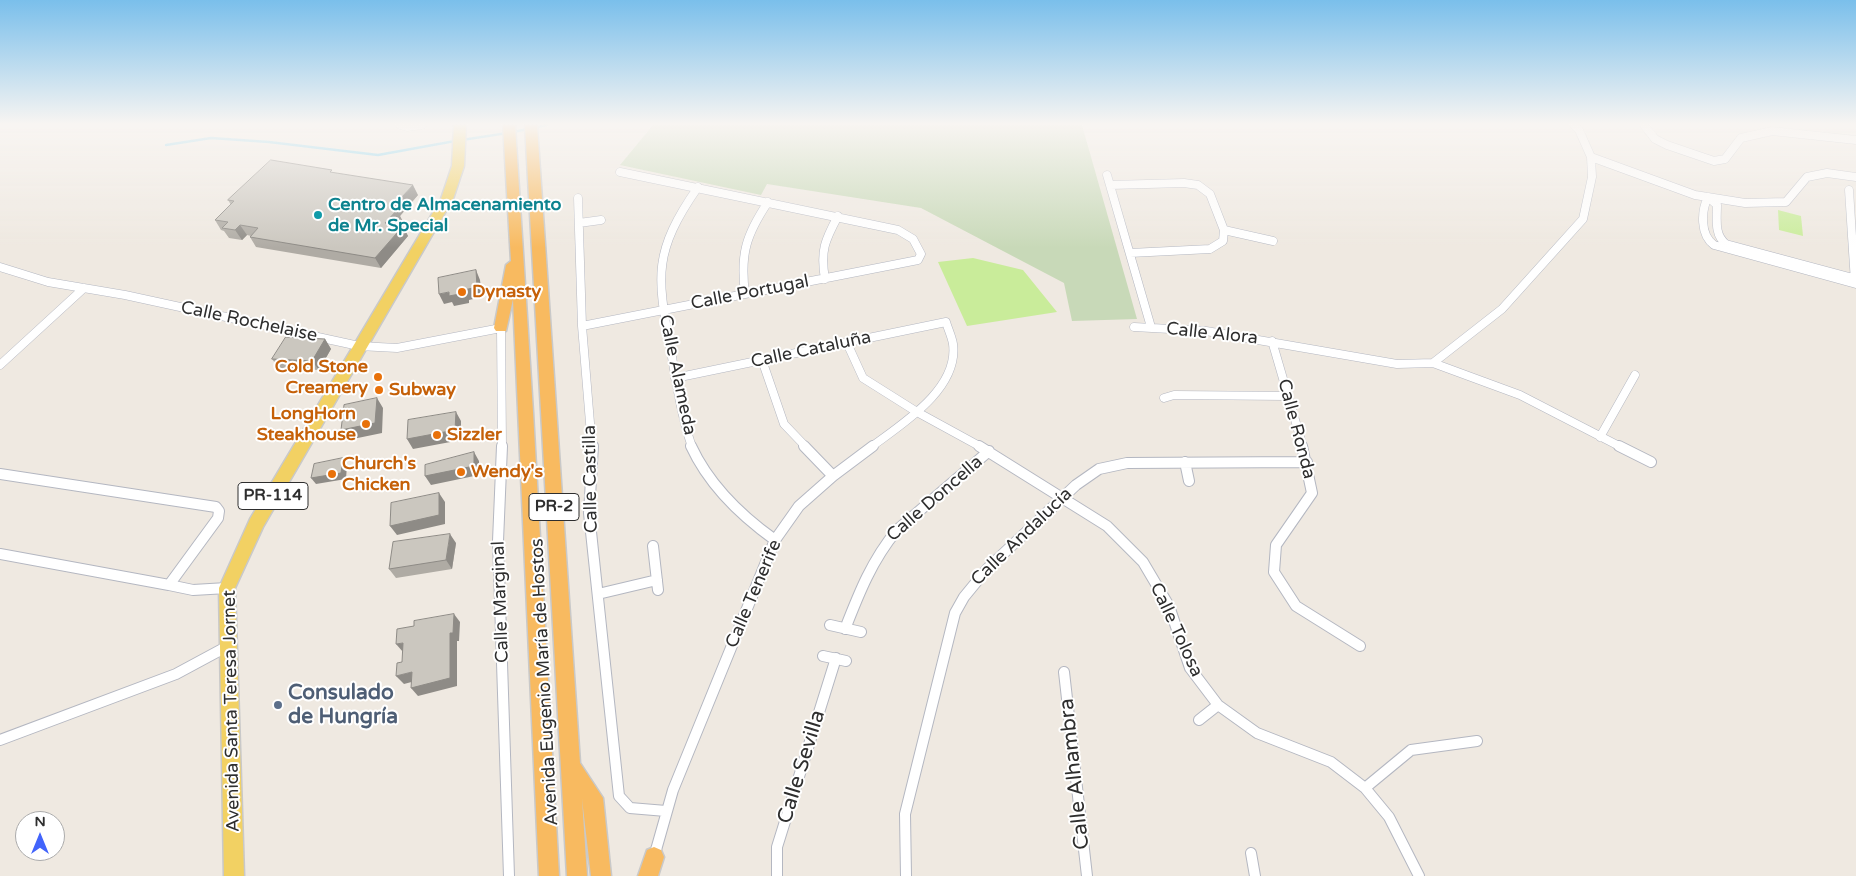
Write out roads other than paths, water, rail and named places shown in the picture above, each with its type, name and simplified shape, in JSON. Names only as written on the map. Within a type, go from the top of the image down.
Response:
[{"type":"highway","name":"Avenida Eugenio María de Hostos","points":[[511,166],[549,876]]},
{"type":"highway","name":"Avenida Eugenio María de Hostos","points":[[534,166],[577,876]]},
{"type":"highway","points":[[500,328],[516,242]]},
{"type":"highway","points":[[570,766],[593,798],[601,876]]},
{"type":"highway","points":[[648,876],[654,866]]},
{"type":"main road","name":"Avenida Santa Teresa Jornet","points":[[234,876],[227,588],[256,524],[447,199],[458,166]]},
{"type":"street","points":[[1433,363],[1502,309],[1583,218],[1592,177],[1591,166]]},
{"type":"street","points":[[1616,166],[1695,194],[1745,203],[1786,202],[1807,177],[1826,173],[1856,177]]},
{"type":"street","points":[[620,172],[838,216],[822,249],[821,255],[825,279]]},
{"type":"street","points":[[1107,175],[1151,328]]},
{"type":"street","points":[[1110,185],[1184,183],[1198,185],[1210,194],[1224,230],[1223,241],[1210,249],[1130,253]]},
{"type":"street","name":"Calle Alameda","points":[[698,187],[680,213],[664,252],[660,279],[663,310],[686,431],[701,464],[729,500],[749,520],[776,540]]},
{"type":"street","points":[[1849,190],[1856,281]]},
{"type":"street","points":[[1708,197],[1717,205],[1719,238],[1726,244],[1856,281]]},
{"type":"street","points":[[1708,197],[1704,202],[1705,232],[1708,240],[1724,249],[1856,281]]},
{"type":"street","name":"Calle Castilla","points":[[578,198],[582,326],[593,437],[589,513],[619,796],[630,808],[666,810]]},
{"type":"street","points":[[745,294],[741,271],[744,247],[751,227],[768,202]]},
{"type":"street","name":"Calle Portugal","points":[[582,326],[918,260],[921,254],[913,240],[898,230],[838,216]]},
{"type":"street","points":[[579,223],[600,220]]},
{"type":"street","points":[[1224,230],[1273,241]]},
{"type":"street","points":[[1708,240],[1719,238]]},
{"type":"street","name":"Calle Rochelaise","points":[[0,267],[48,282],[359,346],[397,348],[500,328]]},
{"type":"street","points":[[0,365],[84,288]]},
{"type":"street","name":"Calle Cataluña","points":[[676,378],[946,322]]},
{"type":"street","name":"Calle Tenerife","points":[[666,810],[776,540],[799,506],[833,476],[917,412],[938,391],[951,367],[953,345],[946,322]]},
{"type":"street","name":"Calle Alora","points":[[1134,327],[1206,331],[1397,364],[1433,363]]},
{"type":"street","name":"Calle Marginal","points":[[500,328],[502,460],[498,541],[510,876]]},
{"type":"street","name":"Calle Ronda","points":[[1272,341],[1307,462],[1312,493],[1276,545],[1274,572],[1296,606],[1360,646]]},
{"type":"street","name":"Calle Tolosa","points":[[847,342],[863,378],[917,412],[1064,497],[1107,526],[1143,562],[1169,606],[1190,668],[1218,705],[1257,733],[1331,762],[1365,788],[1389,817],[1419,876]]},
{"type":"street","points":[[762,360],[784,424],[833,476]]},
{"type":"street","points":[[1433,363],[1520,395],[1651,462]]},
{"type":"street","points":[[1600,437],[1635,375]]},
{"type":"street","points":[[1164,398],[1174,395],[1287,396]]},
{"type":"street","name":"Calle Doncella","points":[[846,629],[863,581],[873,560],[885,543],[897,530],[989,452]]},
{"type":"street","points":[[1185,462],[1189,481]]},
{"type":"street","name":"Calle Andalucía","points":[[906,876],[905,814],[955,613],[964,595],[978,577],[1088,475],[1113,464],[1307,462]]},
{"type":"street","points":[[0,474],[216,507],[219,512],[218,518],[169,586]]},
{"type":"street","points":[[598,594],[657,585],[653,546]]},
{"type":"street","points":[[0,554],[193,590],[227,588]]},
{"type":"street","points":[[830,625],[861,632]]},
{"type":"street","points":[[0,740],[176,674],[228,646]]},
{"type":"street","name":"Calle Sevilla","points":[[777,876],[777,848],[841,660],[823,656]]},
{"type":"street","name":"Calle Alhambra","points":[[1064,672],[1086,876]]},
{"type":"street","points":[[1199,720],[1218,705]]},
{"type":"street","points":[[1365,788],[1411,750],[1477,741]]},
{"type":"street","points":[[654,866],[666,810]]},
{"type":"street","points":[[1251,853],[1255,876]]},
{"type":"place","name":"Centro de Almacenamiento de Mr. Special","points":[[318,215]]},
{"type":"place","name":"Dynasty","points":[[462,292]]},
{"type":"place","name":"Cold Stone Creamery","points":[[378,377]]},
{"type":"place","name":"Subway","points":[[379,390]]},
{"type":"place","name":"LongHorn Steakhouse","points":[[366,424]]},
{"type":"place","name":"Sizzler","points":[[437,435]]},
{"type":"place","name":"Wendy's","points":[[461,472]]},
{"type":"place","name":"Church's Chicken","points":[[332,474]]},
{"type":"place","name":"Consulado de Hungría","points":[[278,705]]}]
